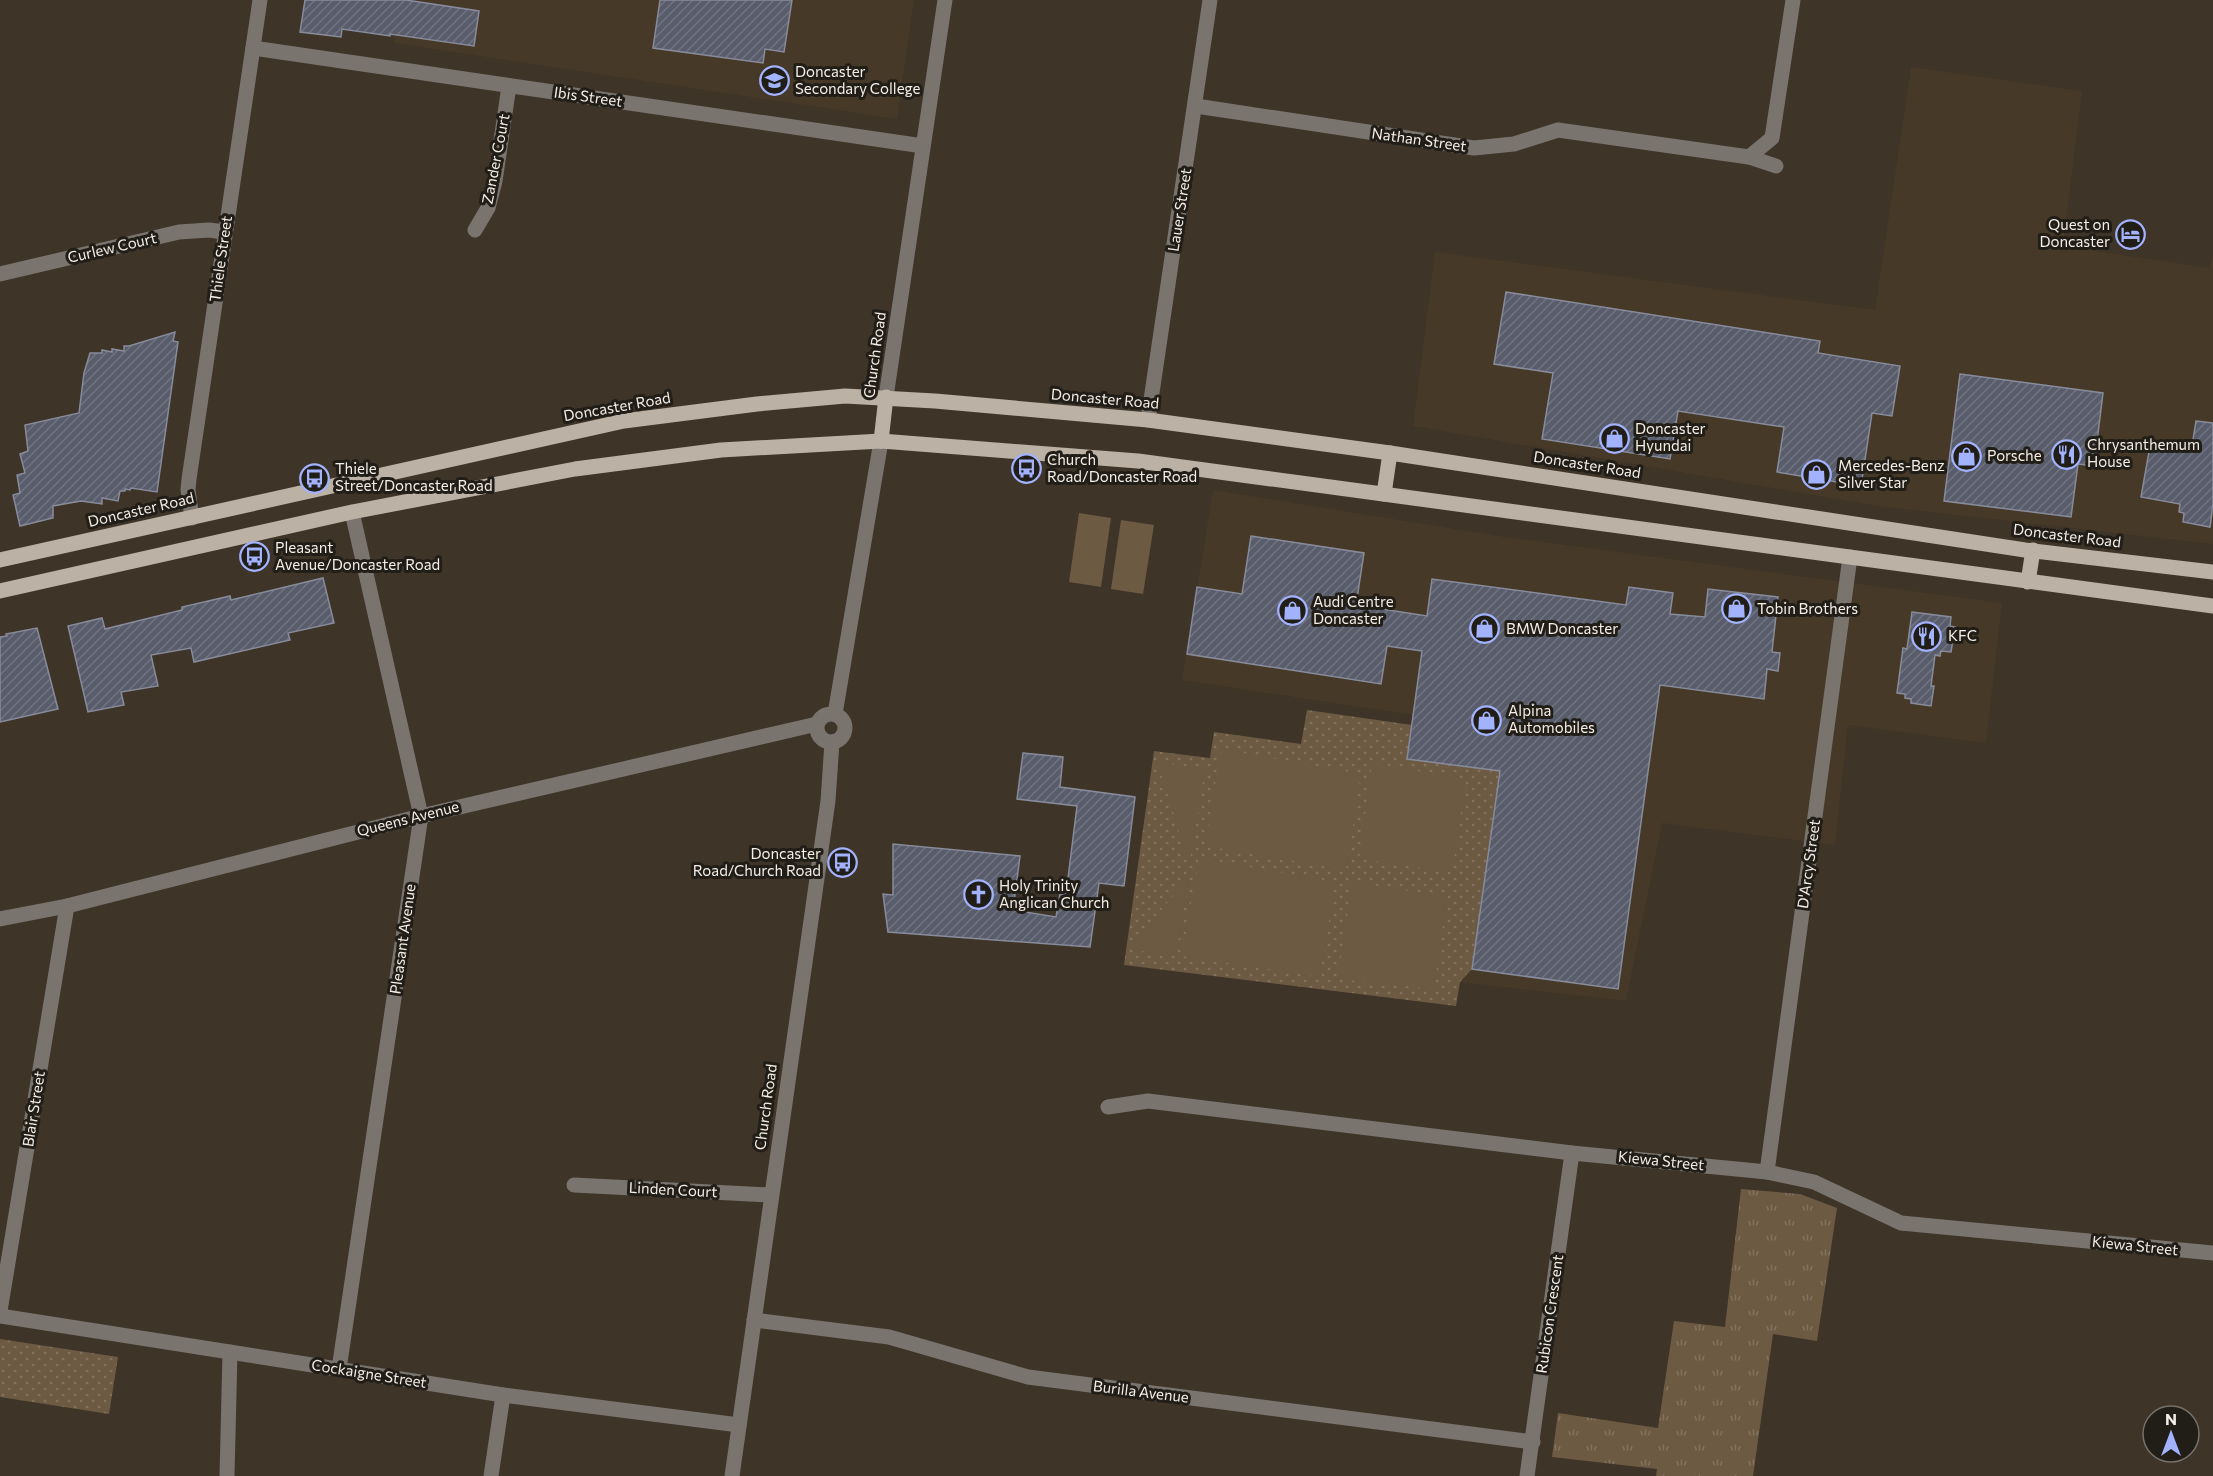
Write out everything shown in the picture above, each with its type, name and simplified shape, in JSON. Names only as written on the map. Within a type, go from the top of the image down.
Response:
[{"type":"main road","name":"Doncaster Road","points":[[0,560],[624,421],[756,404],[845,396],[1148,420],[1390,453],[2033,550],[2213,572]]},
{"type":"main road","name":"Church Road","points":[[881,441],[886,398]]},
{"type":"main road","points":[[0,591],[352,512],[575,469],[720,450],[881,441],[1138,461],[2213,606]]},
{"type":"main road","points":[[1384,494],[1390,453]]},
{"type":"main road","points":[[2028,582],[2033,550]]},
{"type":"street","name":"Thiele Street","points":[[192,518],[188,490],[189,479],[260,0]]},
{"type":"street","name":"Church Road","points":[[886,398],[945,0]]},
{"type":"street","name":"Lauer Street","points":[[1148,420],[1210,0]]},
{"type":"street","points":[[1749,157],[1772,138],[1792,0]]},
{"type":"street","name":"Ibis Street","points":[[253,48],[923,146]]},
{"type":"street","name":"Zander Court","points":[[475,230],[488,207],[495,181],[509,86]]},
{"type":"street","name":"Nathan Street","points":[[1196,106],[1474,148],[1514,144],[1558,130],[1749,157],[1776,166]]},
{"type":"street","name":"Curlew Court","points":[[0,274],[179,232],[209,230],[224,232]]},
{"type":"street","name":"Church Road","points":[[835,714],[881,441]]},
{"type":"street","name":"Pleasant Avenue","points":[[339,1369],[421,816],[352,512]]},
{"type":"street","name":"D'Arcy Street","points":[[1767,1172],[1850,557]]},
{"type":"street","points":[[835,714],[843,720],[845,732],[840,739],[832,742],[826,741],[818,735],[817,724],[822,716],[835,714]]},
{"type":"street","name":"Queens Avenue","points":[[0,919],[67,906],[421,816],[817,724]]},
{"type":"street","name":"Church Road","points":[[732,1476],[828,801],[832,742]]},
{"type":"street","name":"Blair Street","points":[[0,1311],[67,906]]},
{"type":"street","name":"Kiewa Street","points":[[1108,1107],[1148,1101],[1572,1153],[1767,1172],[1814,1182],[1901,1223],[2211,1254]]},
{"type":"street","name":"Rubicon Crescent","points":[[1527,1476],[1572,1153]]},
{"type":"street","name":"Linden Court","points":[[574,1185],[771,1195]]},
{"type":"street","name":"Cockaigne Street","points":[[0,1316],[503,1395],[739,1425]]},
{"type":"street","name":"Burilla Avenue","points":[[754,1320],[889,1337],[1028,1377],[1533,1442]]},
{"type":"street","points":[[227,1476],[230,1352]]},
{"type":"street","points":[[491,1476],[503,1395]]},
{"type":"shaded area","name":"Doncaster Secondary College","points":[[401,0],[914,0],[897,119],[394,43]]},
{"type":"shaded area","points":[[1911,67],[2082,91],[2063,246],[2209,268],[2213,254],[2213,544],[1878,506],[1413,426],[1435,252],[1875,310]]},
{"type":"shaded area","points":[[1213,490],[1505,537],[2002,603],[1986,743],[1848,725],[1835,845],[1662,823],[1626,1001],[1460,982],[1407,759],[1413,715],[1182,680]]},
{"type":"green space","points":[[1079,513],[1111,518],[1101,587],[1069,582]]},
{"type":"green space","points":[[1121,520],[1154,525],[1143,594],[1111,589]]},
{"type":"green space","points":[[1307,710],[1412,725],[1408,759],[1500,771],[1472,969],[1460,982],[1456,1006],[1124,965],[1154,751],[1210,758],[1214,732],[1301,744]]},
{"type":"green space","points":[[1221,749],[1361,774],[1346,870],[1205,846]]},
{"type":"green space","points":[[1158,762],[1205,770],[1189,865]]},
{"type":"green space","points":[[1372,763],[1466,779],[1452,872],[1359,859]]},
{"type":"green space","points":[[1199,858],[1335,882],[1320,977],[1182,956]]},
{"type":"green space","points":[[1189,878],[1176,956],[1127,949]]},
{"type":"green space","points":[[1352,882],[1447,897],[1434,989],[1338,979]]},
{"type":"green space","points":[[1741,1189],[1800,1194],[1837,1208],[1817,1341],[1773,1334],[1753,1476],[1656,1476],[1657,1469],[1552,1457],[1558,1413],[1658,1428],[1674,1321],[1725,1327]]},
{"type":"green space","points":[[0,1339],[118,1357],[109,1414],[0,1397]]},
{"type":"building","points":[[305,0],[406,0],[479,11],[474,46],[342,29],[341,37],[300,32]]},
{"type":"building","points":[[660,0],[792,0],[784,52],[765,49],[763,63],[653,48]]},
{"type":"building","points":[[1506,292],[1820,341],[1818,353],[1900,366],[1892,416],[1872,413],[1861,486],[1777,472],[1784,427],[1678,411],[1670,459],[1542,439],[1553,373],[1494,364]]},
{"type":"building","points":[[175,332],[173,341],[178,342],[157,492],[131,488],[120,491],[118,501],[102,498],[102,504],[81,501],[53,506],[53,518],[20,526],[13,495],[20,493],[17,475],[25,473],[20,454],[28,451],[25,425],[79,413],[84,373],[90,353],[102,353],[102,350],[112,352],[112,349],[124,351],[124,346]]},
{"type":"building","points":[[1960,374],[2103,393],[2094,466],[2078,464],[2071,517],[1944,501]]},
{"type":"building","points":[[2196,421],[2213,423],[2213,504],[2210,527],[2183,522],[2184,513],[2179,512],[2180,504],[2141,497],[2150,446],[2191,452]]},
{"type":"building","points":[[1251,536],[1364,553],[1356,605],[1427,616],[1432,579],[1626,605],[1629,587],[1673,593],[1670,614],[1705,617],[1708,589],[1778,597],[1772,652],[1780,653],[1778,671],[1767,669],[1764,699],[1660,685],[1618,989],[1472,969],[1500,771],[1407,759],[1422,651],[1387,646],[1381,684],[1187,654],[1197,587],[1242,594]]},
{"type":"building","points":[[323,578],[334,623],[288,633],[290,640],[194,662],[191,648],[151,655],[158,686],[121,692],[124,705],[88,712],[68,626],[102,618],[105,629],[182,610],[182,607],[230,596],[231,600]]},
{"type":"building","points":[[1912,612],[1951,617],[1950,626],[1955,627],[1951,652],[1941,651],[1940,656],[1935,655],[1931,706],[1911,703],[1911,699],[1905,698],[1905,694],[1897,693],[1903,648],[1907,649]]},
{"type":"building","points":[[37,628],[58,709],[0,722],[0,637]]},
{"type":"building","points":[[1023,753],[1063,757],[1060,787],[1135,797],[1124,886],[1099,883],[1090,947],[888,932],[883,894],[893,895],[893,844],[1020,856],[1013,910],[1056,917],[1060,894],[1066,894],[1077,806],[1017,799]]},
{"type":"place","name":"Doncaster Secondary College","points":[[774,81]]},
{"type":"place","name":"Quest on Doncaster","points":[[2131,234]]},
{"type":"place","name":"Doncaster Hyundai","points":[[1614,438]]},
{"type":"place","name":"Chrysanthemum House","points":[[2066,454]]},
{"type":"place","name":"Porsche","points":[[1966,456]]},
{"type":"place","name":"Church Road/Doncaster Road","points":[[1026,469]]},
{"type":"place","name":"Mercedes-Benz Silver Star","points":[[1817,475]]},
{"type":"place","name":"Thiele Street/Doncaster Road","points":[[314,478]]},
{"type":"place","name":"Pleasant Avenue/Doncaster Road","points":[[254,557]]},
{"type":"place","name":"Tobin Brothers","points":[[1736,609]]},
{"type":"place","name":"Audi Centre Doncaster","points":[[1292,611]]},
{"type":"place","name":"BMW Doncaster","points":[[1485,629]]},
{"type":"place","name":"KFC","points":[[1927,636]]},
{"type":"place","name":"Alpina Automobiles","points":[[1487,720]]},
{"type":"place","name":"Doncaster Road/Church Road","points":[[842,863]]},
{"type":"place","name":"Holy Trinity Anglican Church","points":[[978,895]]}]
